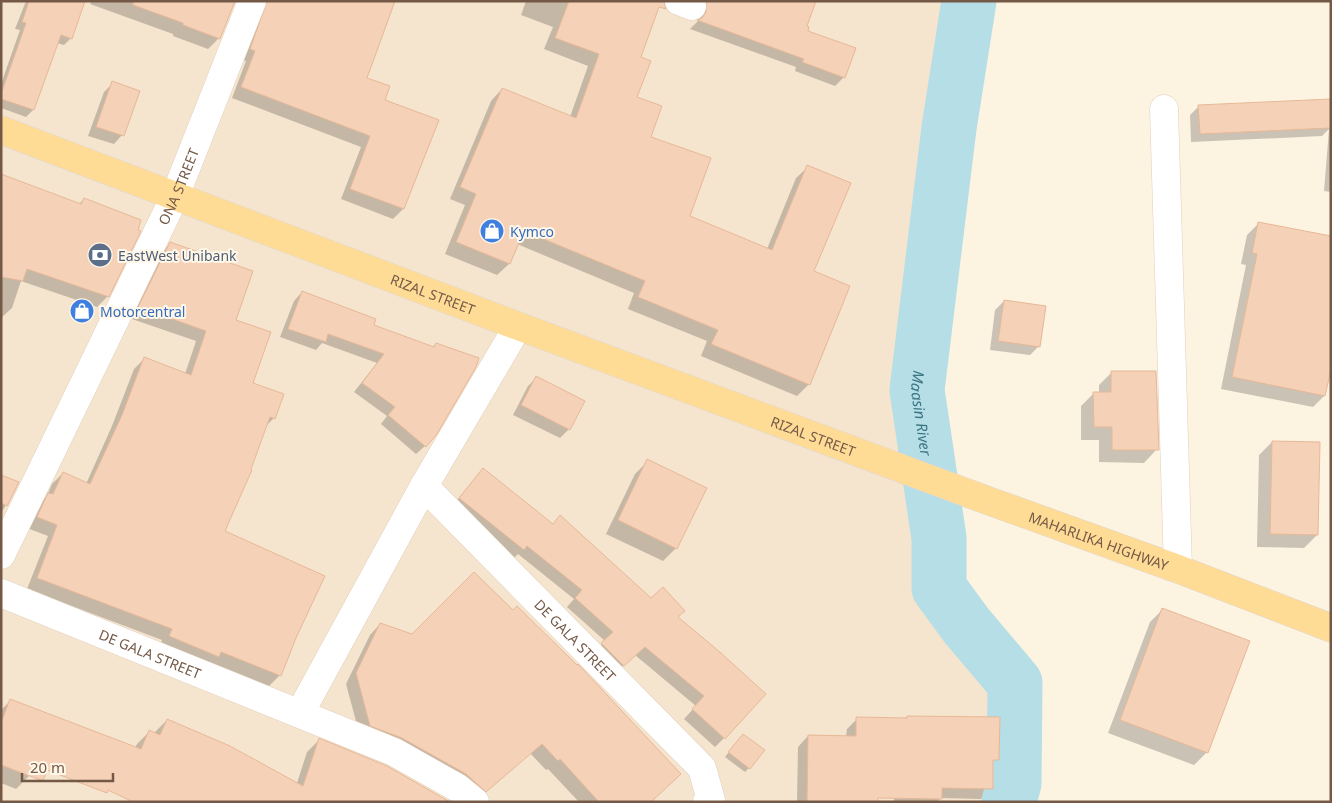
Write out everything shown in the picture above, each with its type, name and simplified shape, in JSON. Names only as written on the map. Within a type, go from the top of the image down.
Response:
[{"type":"main road","name":"RIZAL STREET","points":[[1,130],[518,326],[868,456]]},
{"type":"main road","name":"MAHARLIKA HIGHWAY","points":[[868,456],[1178,569],[1331,628]]},
{"type":"street","name":"ONA STREET","points":[[1,555],[175,196],[252,1]]},
{"type":"street","points":[[1164,109],[1178,569]]},
{"type":"street","points":[[300,713],[424,486],[518,326]]},
{"type":"street","name":"DE GALA STREET","points":[[424,486],[702,768],[711,800],[707,802]]},
{"type":"street","name":"DE GALA STREET","points":[[1,593],[394,752],[458,788],[475,802]]},
{"type":"shaded area","points":[[1,1],[971,1],[917,390],[939,538],[939,588],[1015,683],[1014,783],[1009,802],[1,802]]},
{"type":"building","points":[[29,1],[85,1],[72,39],[61,35],[34,110],[1,99],[1,94],[26,23],[22,22]]},
{"type":"building","points":[[133,1],[235,1],[220,39],[133,5]]},
{"type":"building","points":[[267,1],[395,1],[367,78],[390,86],[385,100],[439,120],[404,209],[350,189],[370,136],[241,87],[255,51],[250,49]]},
{"type":"building","points":[[569,1],[664,1],[666,9],[659,7],[641,57],[651,61],[637,97],[662,106],[651,137],[711,158],[690,216],[772,250],[807,165],[851,183],[814,271],[850,286],[810,385],[711,344],[718,330],[638,297],[645,281],[524,231],[510,264],[456,242],[476,194],[460,187],[502,88],[576,118],[599,54],[555,38]]},
{"type":"building","points":[[706,1],[816,1],[807,26],[809,27],[808,31],[856,48],[845,78],[802,62],[804,59],[697,20],[702,18],[706,12]]},
{"type":"building","points":[[112,81],[140,91],[124,136],[96,127]]},
{"type":"building","points":[[1331,99],[1331,128],[1200,134],[1198,105]]},
{"type":"building","points":[[1,174],[81,204],[84,198],[141,220],[138,230],[141,231],[109,297],[27,269],[23,281],[1,277]]},
{"type":"building","points":[[1258,222],[1331,236],[1331,370],[1325,396],[1232,377],[1257,254],[1252,253]]},
{"type":"building","points":[[170,242],[253,271],[236,320],[271,332],[253,383],[284,394],[275,419],[270,417],[252,470],[225,531],[325,576],[296,638],[281,676],[221,652],[219,657],[169,636],[172,629],[37,578],[57,525],[37,517],[48,493],[53,494],[63,472],[90,484],[122,415],[144,357],[191,375],[206,331],[138,307]]},
{"type":"building","points":[[302,291],[376,319],[374,325],[434,347],[436,343],[479,358],[476,367],[437,434],[426,447],[388,415],[395,407],[362,383],[384,354],[328,334],[326,342],[288,329]]},
{"type":"building","points":[[1004,300],[1046,306],[1040,347],[998,341]]},
{"type":"building","points":[[1111,371],[1156,371],[1159,450],[1112,450],[1112,427],[1094,427],[1093,392],[1111,392]]},
{"type":"building","points":[[536,376],[585,401],[570,430],[521,405]]},
{"type":"building","points":[[1272,441],[1320,442],[1318,535],[1270,534]]},
{"type":"building","points":[[647,459],[707,488],[677,549],[618,520]]},
{"type":"building","points":[[483,468],[553,524],[560,515],[651,598],[663,587],[685,611],[678,617],[766,694],[725,739],[692,709],[704,696],[645,647],[624,666],[601,643],[613,632],[575,598],[582,590],[527,546],[524,550],[459,498]]},
{"type":"building","points":[[1,475],[19,482],[7,506],[1,503]]},
{"type":"building","points":[[474,572],[513,610],[517,606],[578,664],[681,774],[651,802],[599,802],[560,759],[558,761],[542,744],[486,792],[466,774],[402,738],[370,726],[356,673],[380,623],[412,634]]},
{"type":"building","points":[[1162,608],[1250,641],[1208,753],[1120,720]]},
{"type":"building","points":[[10,699],[141,749],[149,730],[160,735],[167,719],[230,746],[303,786],[319,738],[387,766],[450,802],[133,802],[108,790],[107,793],[47,770],[43,781],[1,765],[1,723]]},
{"type":"building","points":[[907,716],[1000,717],[999,760],[993,760],[993,789],[942,788],[942,799],[878,798],[878,802],[807,802],[808,735],[856,736],[856,717],[907,718]]},
{"type":"building","points":[[743,734],[765,750],[750,769],[728,752]]},
{"type":"waterway","name":"Maasin River","points":[[969,1],[949,128],[917,390],[939,538],[939,588],[966,625],[1015,683],[1014,783],[1009,802]]},
{"type":"place","name":"Kymco","points":[[492,231]]},
{"type":"place","name":"EastWest Unibank","points":[[100,255]]},
{"type":"place","name":"Motorcentral","points":[[82,311]]}]
